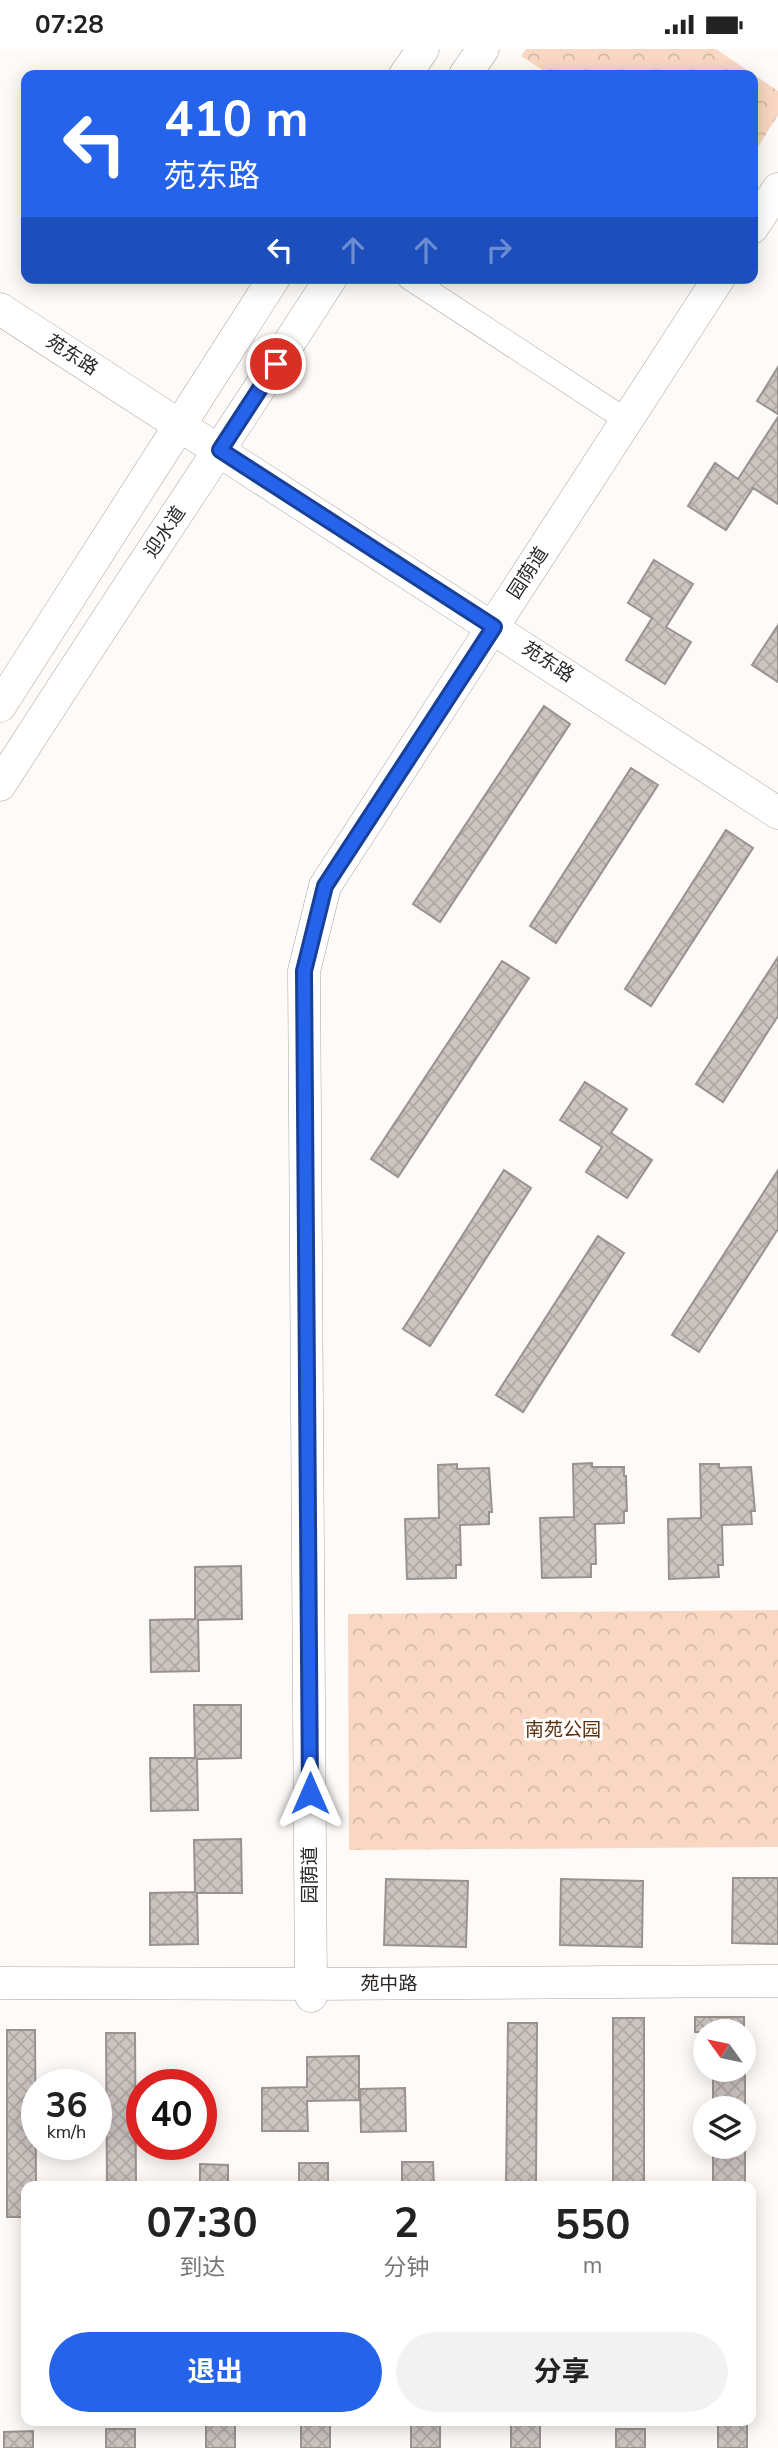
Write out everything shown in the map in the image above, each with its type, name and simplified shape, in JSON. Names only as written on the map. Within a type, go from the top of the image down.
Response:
[{"type":"street","points":[[408,70],[422,49]]},
{"type":"street","points":[[468,70],[483,49]]},
{"type":"street","points":[[758,219],[778,189]]},
{"type":"street","points":[[0,706],[270,284]]},
{"type":"street","name":"迎水道","points":[[0,785],[90,643],[215,459],[327,284]]},
{"type":"street","points":[[418,284],[626,420]]},
{"type":"street","name":"园荫道","points":[[311,1990],[304,971],[325,886],[715,284]]},
{"type":"street","name":"苑东路","points":[[0,309],[173,433]]},
{"type":"street","name":"苑东路","points":[[0,333],[173,433],[489,636],[778,813]]},
{"type":"street","name":"苑东路","points":[[489,636],[778,835]]},
{"type":"street","name":"苑中路","points":[[0,1993],[778,1981]]},
{"type":"street","name":"苑中路","points":[[0,1983],[311,1990],[778,1995]]},
{"type":"green space","points":[[526,49],[716,49],[747,70],[542,70],[521,56]]},
{"type":"green space","points":[[758,77],[778,91],[778,115],[758,147]]},
{"type":"green space","name":"南苑公园","points":[[778,1610],[778,1847],[349,1850],[348,1614]]},
{"type":"building","points":[[778,367],[778,414],[757,401]]},
{"type":"building","points":[[778,417],[778,504],[753,488],[726,530],[688,506],[715,463],[738,479]]},
{"type":"building","points":[[654,560],[693,584],[666,627],[691,642],[665,684],[626,660],[652,618],[628,603]]},
{"type":"building","points":[[778,625],[778,682],[752,665]]},
{"type":"building","points":[[544,706],[570,724],[440,922],[413,904]]},
{"type":"building","points":[[631,768],[658,785],[556,943],[530,926]]},
{"type":"building","points":[[726,830],[753,848],[651,1006],[625,989]]},
{"type":"building","points":[[778,957],[778,1016],[723,1102],[696,1084]]},
{"type":"building","points":[[502,961],[529,978],[398,1177],[371,1159]]},
{"type":"building","points":[[585,1082],[627,1109],[611,1133],[652,1160],[627,1198],[586,1172],[602,1147],[560,1120]]},
{"type":"building","points":[[504,1170],[531,1188],[430,1346],[403,1329]]},
{"type":"building","points":[[778,1170],[778,1229],[699,1352],[672,1335]]},
{"type":"building","points":[[598,1236],[624,1253],[523,1412],[496,1395]]},
{"type":"building","points":[[592,1463],[592,1467],[624,1467],[627,1511],[624,1511],[624,1523],[595,1524],[596,1564],[591,1564],[591,1577],[542,1578],[540,1518],[574,1517],[573,1464]]},
{"type":"building","points":[[457,1464],[457,1469],[489,1468],[492,1512],[489,1512],[489,1524],[460,1525],[461,1565],[456,1565],[456,1578],[407,1579],[405,1519],[439,1518],[438,1465]]},
{"type":"building","points":[[700,1464],[719,1464],[719,1468],[751,1467],[755,1511],[751,1511],[752,1524],[722,1525],[723,1565],[718,1565],[719,1577],[669,1579],[668,1519],[701,1518]]},
{"type":"building","points":[[241,1566],[242,1619],[198,1620],[199,1671],[151,1672],[150,1620],[195,1619],[195,1567]]},
{"type":"building","points":[[194,1705],[241,1705],[241,1758],[197,1759],[198,1810],[151,1811],[150,1758],[195,1758]]},
{"type":"building","points":[[241,1839],[242,1893],[197,1893],[198,1944],[150,1945],[150,1893],[195,1892],[194,1840]]},
{"type":"building","points":[[733,1878],[778,1878],[778,1944],[732,1943]]},
{"type":"building","points":[[386,1879],[468,1881],[466,1947],[384,1945]]},
{"type":"building","points":[[561,1879],[643,1881],[642,1947],[560,1945]]},
{"type":"building","points":[[695,2017],[744,2017],[744,2019]]},
{"type":"building","points":[[613,2018],[644,2018],[644,2181],[613,2181]]},
{"type":"building","points":[[508,2023],[537,2023],[536,2181],[506,2181]]},
{"type":"building","points":[[7,2030],[35,2030],[35,2069],[21,2069],[21,2160],[36,2160],[36,2181],[21,2181],[21,2217],[7,2217]]},
{"type":"building","points":[[106,2033],[135,2033],[135,2069],[126,2069],[126,2160],[136,2160],[136,2181],[107,2181],[107,2160],[112,2160],[112,2069],[106,2069]]},
{"type":"building","points":[[359,2056],[359,2100],[307,2101],[308,2131],[262,2131],[262,2088],[307,2087],[307,2057]]},
{"type":"building","points":[[713,2083],[745,2083],[745,2096],[713,2096]]},
{"type":"building","points":[[405,2088],[406,2131],[361,2132],[360,2089]]},
{"type":"building","points":[[713,2159],[745,2159],[745,2181],[713,2181]]},
{"type":"building","points":[[402,2162],[433,2162],[434,2181],[402,2181]]},
{"type":"building","points":[[299,2163],[328,2163],[328,2181],[299,2181]]},
{"type":"building","points":[[200,2164],[228,2165],[228,2181],[200,2181]]},
{"type":"building","points":[[206,2426],[235,2426],[235,2448],[206,2448]]},
{"type":"building","points":[[301,2426],[330,2426],[330,2448],[301,2448]]},
{"type":"building","points":[[411,2426],[440,2426],[440,2448],[411,2448]]},
{"type":"building","points":[[511,2426],[540,2426],[540,2448],[511,2448]]},
{"type":"building","points":[[718,2426],[747,2426],[747,2448],[718,2448]]},
{"type":"building","points":[[106,2429],[135,2429],[135,2448],[106,2448]]},
{"type":"building","points":[[616,2429],[645,2429],[645,2448],[616,2448]]},
{"type":"building","points":[[33,2431],[33,2448],[4,2448],[4,2432]]},
{"type":"route","points":[[276,364],[220,450],[494,627],[325,886],[304,971],[310,1793]]}]
